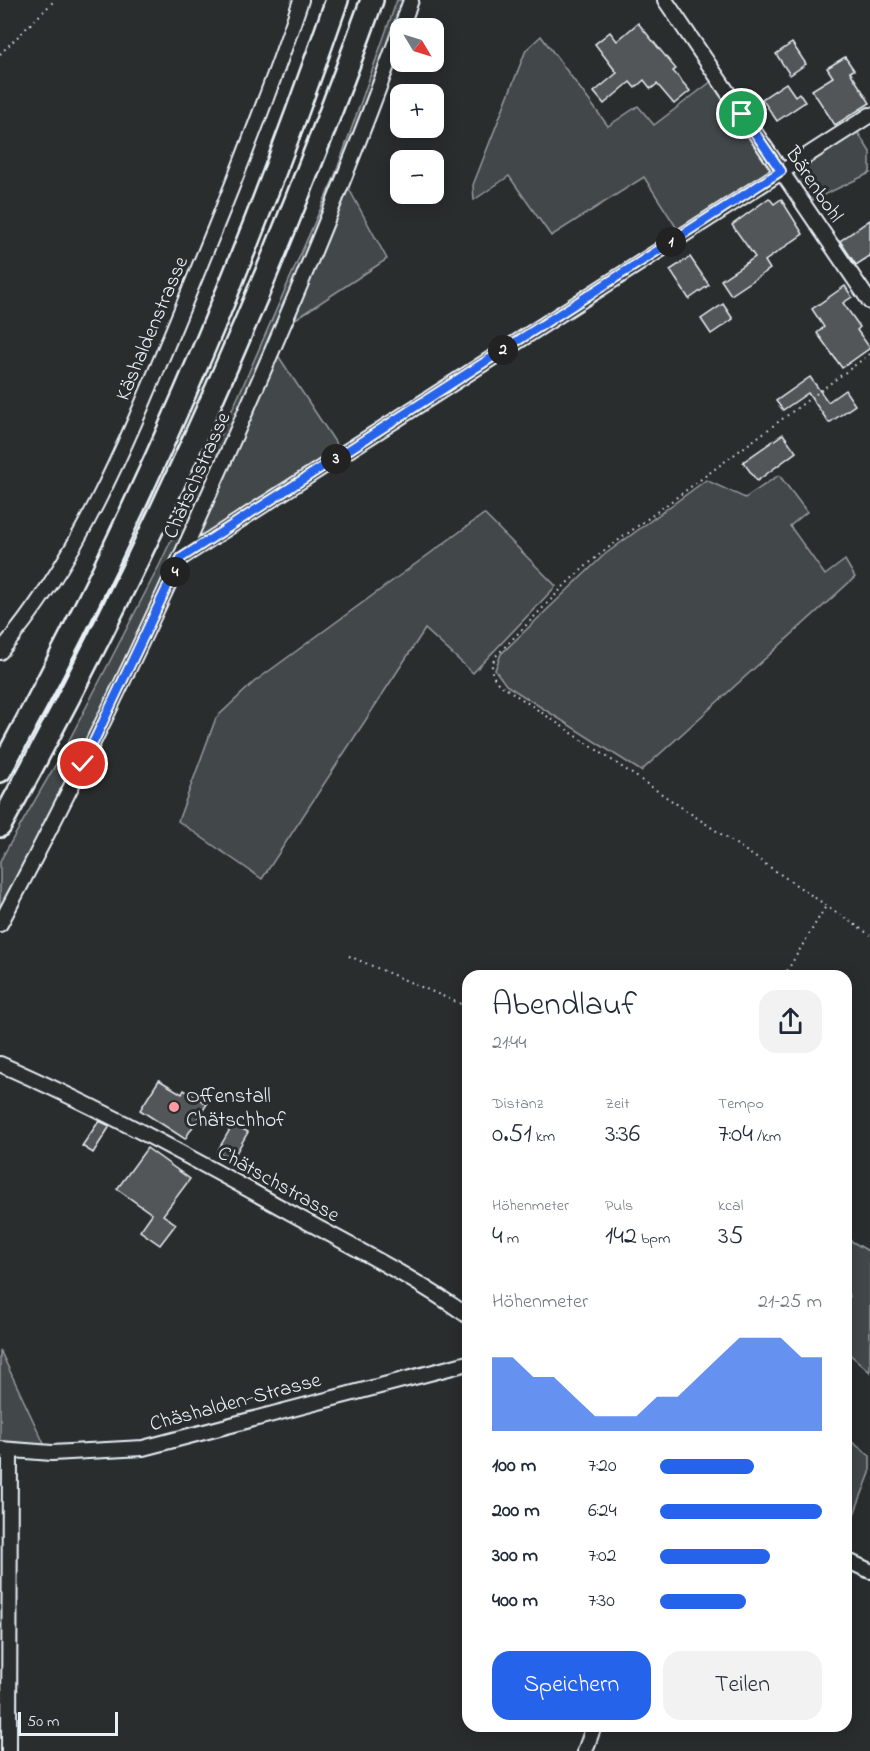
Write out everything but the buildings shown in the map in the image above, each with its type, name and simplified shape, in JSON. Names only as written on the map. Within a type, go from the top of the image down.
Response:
[{"type":"highway","points":[[0,771],[107,565],[198,368],[265,201],[337,0]]},
{"type":"highway","points":[[0,826],[94,650],[197,435],[298,197],[372,0]]},
{"type":"street","name":"Käshaldenstrasse","points":[[0,652],[56,577],[111,474],[213,234],[301,0]]},
{"type":"street","name":"Chätschstrasse","points":[[405,18],[411,0]]},
{"type":"street","name":"Bärenbohl","points":[[665,0],[870,302]]},
{"type":"street","name":"Chätschstrasse","points":[[0,924],[83,764],[181,558],[313,261],[390,58]]},
{"type":"street","points":[[181,558],[870,115]]},
{"type":"street","name":"Chätschstrasse","points":[[0,1064],[75,1097],[192,1158],[404,1275],[462,1312]]},
{"type":"street","name":"Chäshalden-Strasse","points":[[5,1450],[73,1452],[143,1448],[462,1365]]},
{"type":"street","points":[[5,1450],[10,1552],[9,1751]]},
{"type":"street","points":[[852,1563],[870,1571]]},
{"type":"street","points":[[585,1751],[592,1732]]},
{"type":"path","points":[[0,54],[55,0]]},
{"type":"path","points":[[870,354],[600,554],[569,580],[504,647],[491,666],[492,675],[498,683],[870,935]]},
{"type":"path","points":[[788,970],[826,906]]},
{"type":"path","points":[[349,956],[462,1004]]},
{"type":"shaded area","points":[[397,0],[406,0],[399,18],[391,18]]},
{"type":"shaded area","points":[[390,20],[390,42],[286,315],[96,729],[0,912],[0,861],[64,750],[159,566],[238,397],[334,178]]},
{"type":"shaded area","points":[[541,36],[608,126],[638,106],[654,125],[712,81],[772,170],[678,230],[644,177],[551,236],[509,176],[474,200],[473,185],[526,50]]},
{"type":"shaded area","points":[[857,131],[870,152],[870,173],[809,202],[789,173]]},
{"type":"shaded area","points":[[348,187],[387,259],[294,320]]},
{"type":"shaded area","points":[[277,354],[341,451],[192,543]]},
{"type":"shaded area","points":[[779,475],[807,512],[790,526],[825,575],[845,560],[855,577],[641,771],[506,685],[495,670],[501,654],[604,555],[706,480],[745,498]]},
{"type":"shaded area","points":[[484,514],[556,586],[473,673],[425,629],[262,879],[178,821],[216,718],[254,682]]},
{"type":"shaded area","points":[[852,1242],[870,1252],[870,1372],[852,1356]]},
{"type":"shaded area","points":[[0,1350],[46,1448],[0,1442]]},
{"type":"shaded area","points":[[852,1442],[870,1456],[870,1473],[852,1520]]},
{"type":"place","name":"Offenstall Chätschhof","points":[[174,1107]]},
{"type":"route","points":[[83,764],[181,558],[781,171],[742,114]]}]
